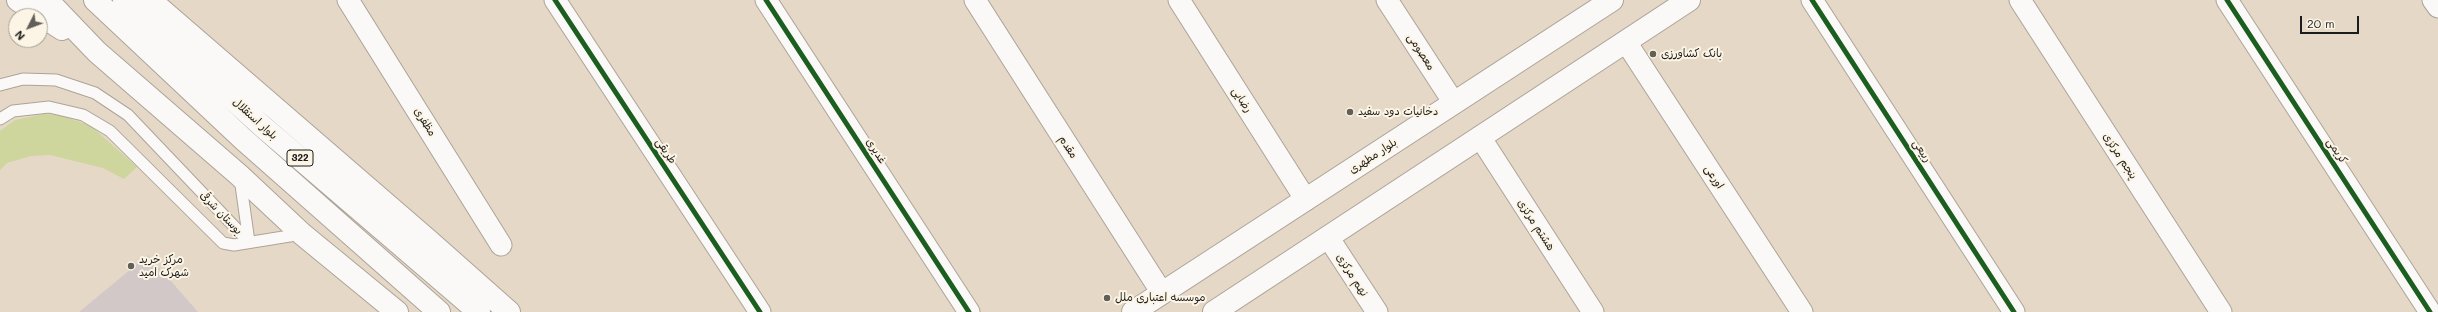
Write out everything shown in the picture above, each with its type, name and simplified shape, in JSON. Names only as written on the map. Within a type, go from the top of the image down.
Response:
[{"type":"main road","points":[[18,0],[97,52]]},
{"type":"main road","points":[[47,0],[97,52],[239,175],[302,234],[397,312]]},
{"type":"main road","name":"بلوار استقلال","points":[[95,0],[243,139],[439,312]]},
{"type":"main road","name":"بلوار استقلال","points":[[124,0],[262,126],[479,312]]},
{"type":"main road","points":[[1214,312],[1689,0]]},
{"type":"main road","points":[[152,2],[509,312]]},
{"type":"main road","name":"بلوار مطهری","points":[[1133,312],[1454,103],[1600,3]]},
{"type":"street","name":"مظفری","points":[[348,0],[501,245]]},
{"type":"street","name":"طریقی","points":[[555,0],[760,312]]},
{"type":"street","name":"غدیری","points":[[766,0],[969,312]]},
{"type":"street","name":"مقدم","points":[[975,0],[1162,293]]},
{"type":"street","name":"رضایی","points":[[1179,0],[1306,200]]},
{"type":"street","name":"معصومی","points":[[1387,0],[1454,103]]},
{"type":"street","name":"ربیعی","points":[[1812,0],[2014,312]]},
{"type":"street","name":"پنجم مرکزی","points":[[2020,0],[2221,312]]},
{"type":"street","name":"کریمی","points":[[2227,0],[2430,312]]},
{"type":"street","points":[[2434,0],[2438,7]]},
{"type":"street","name":"اورعی","points":[[1626,42],[1802,312]]},
{"type":"street","name":"هشتم مرکزی","points":[[1480,137],[1593,312]]},
{"type":"street","name":"نهم مرکزی","points":[[1328,237],[1377,312]]},
{"type":"lane","name":"بوستان شرقی","points":[[0,84],[23,79],[56,80],[95,93],[128,115],[249,242],[234,246],[223,243],[217,239],[110,131],[84,115],[49,107],[13,111],[0,119]]},
{"type":"lane","points":[[239,175],[249,242],[302,234]]},
{"type":"green space","points":[[44,114],[60,115],[91,126],[137,167],[124,179],[103,168],[50,155],[31,156],[7,163],[0,170],[0,131],[15,120]]},
{"type":"building","points":[[148,255],[198,312],[79,312]]},
{"type":"cycle path","points":[[555,0],[760,312]]},
{"type":"cycle path","points":[[766,0],[969,312]]},
{"type":"cycle path","points":[[1812,0],[2014,312]]},
{"type":"cycle path","points":[[2227,0],[2430,312]]},
{"type":"place","name":"بانک کشاورزی","points":[[1653,54]]},
{"type":"place","name":"دخانیات دود سفید","points":[[1350,112]]},
{"type":"place","name":"مرکز خرید شهرک امید","points":[[131,266]]},
{"type":"place","name":"موسسه اعتباری ملل","points":[[1107,298]]}]
